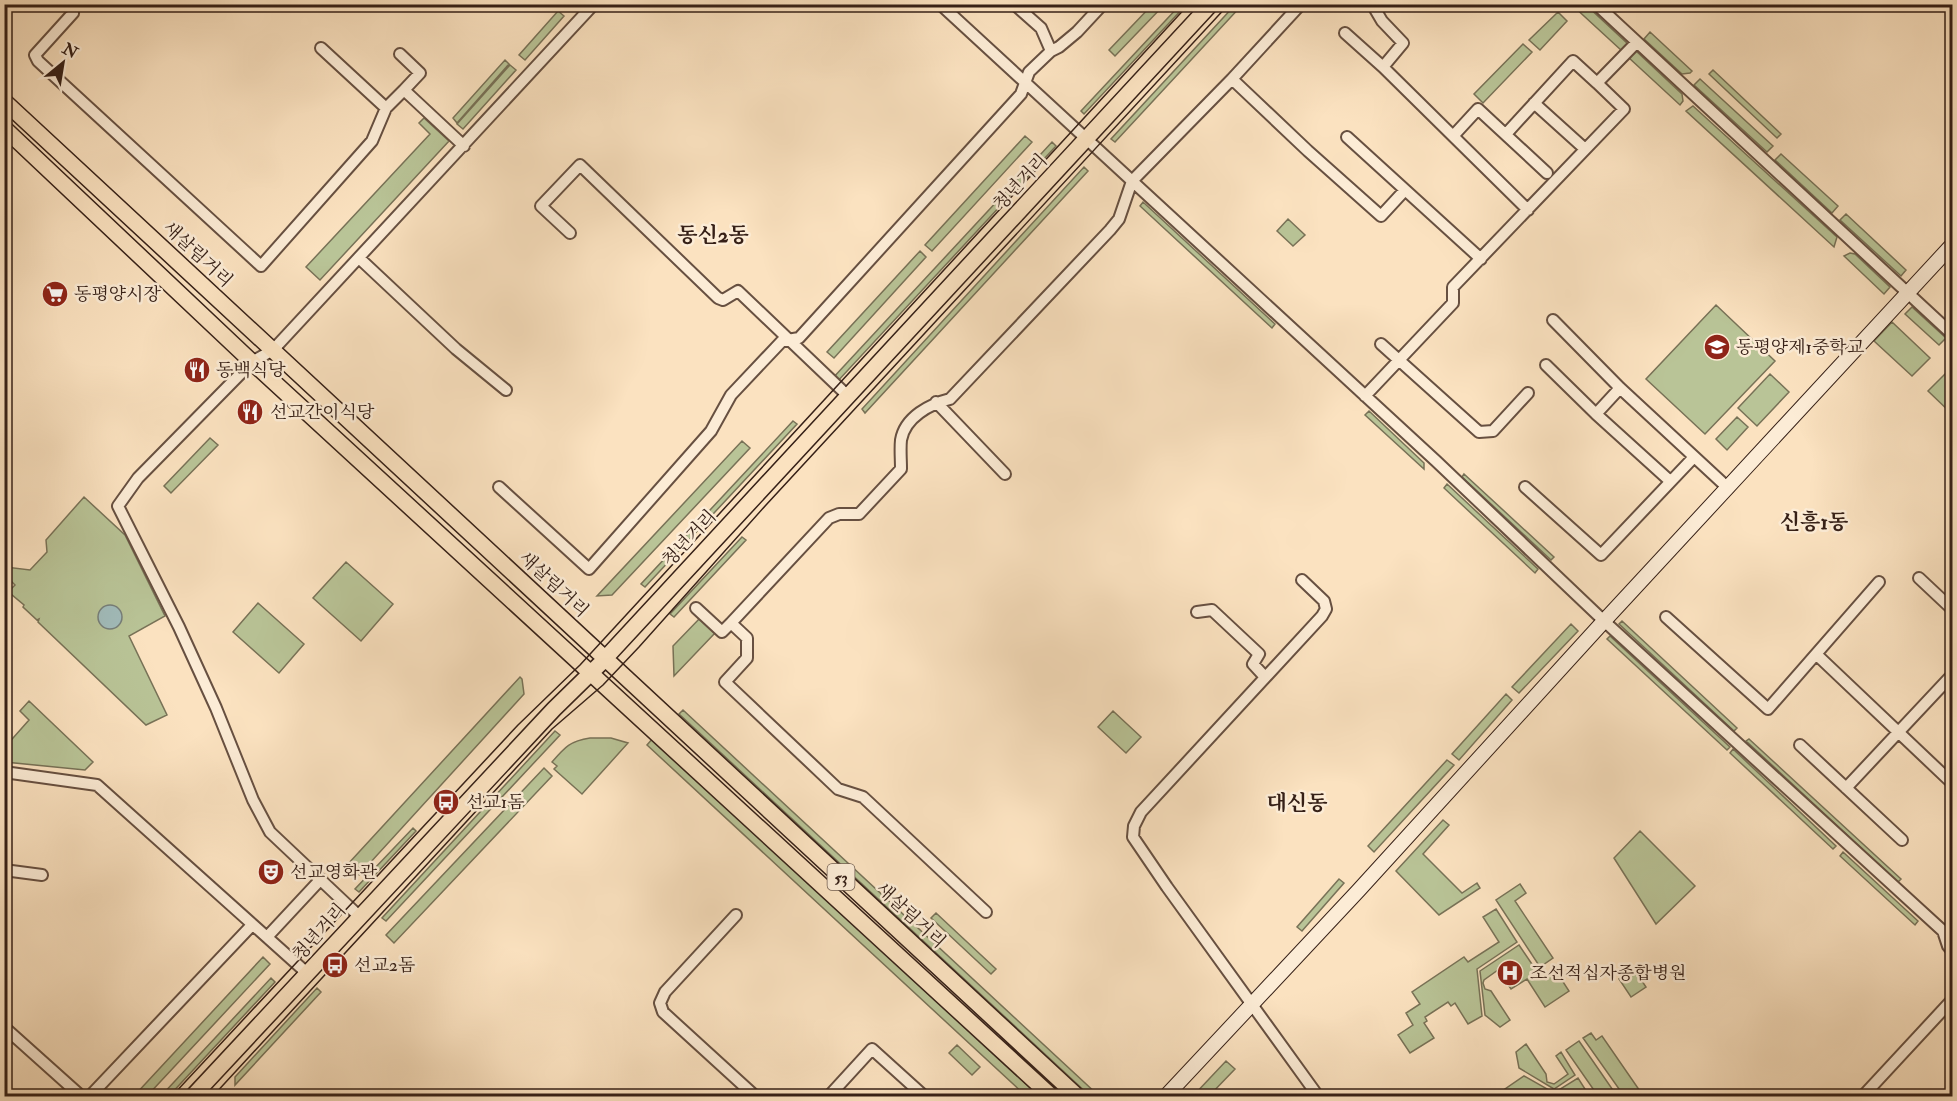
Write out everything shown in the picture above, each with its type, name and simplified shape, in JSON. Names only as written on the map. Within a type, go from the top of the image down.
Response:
[{"type":"main road","name":"청년거리","points":[[193,1096],[554,709],[591,674],[1211,4]]},
{"type":"main road","name":"새살림거리","points":[[4,101],[1077,1096]]},
{"type":"main road","points":[[4,128],[252,362],[591,674]]},
{"type":"main road","name":"53","points":[[591,674],[1051,1096]]},
{"type":"street","points":[[69,4],[73,13],[35,55],[38,61],[261,266],[372,141],[386,108],[420,73],[400,54]]},
{"type":"street","points":[[360,917],[270,832],[252,800],[216,708],[179,627],[118,506],[138,478],[252,362],[273,350],[594,4]]},
{"type":"street","points":[[940,4],[1365,396],[1604,621],[1948,932],[1948,946],[1953,951]]},
{"type":"street","points":[[1014,4],[1041,28],[1051,51]]},
{"type":"street","points":[[499,487],[589,569],[711,430],[731,395],[782,341],[799,338],[1017,99],[1029,72],[1051,51],[1077,32],[1103,4]]},
{"type":"street","points":[[696,608],[722,632],[829,518],[839,514],[859,514],[902,469],[901,441],[905,428],[923,410],[936,402],[950,399],[1110,230],[1119,219],[1132,181],[1232,79],[1301,4]]},
{"type":"street","points":[[1372,4],[1382,21],[1403,43],[1383,67]]},
{"type":"street","points":[[1596,4],[1953,334]]},
{"type":"street","points":[[1345,33],[1454,135],[1528,210]]},
{"type":"street","points":[[1597,83],[1637,42]]},
{"type":"street","points":[[321,48],[386,108]]},
{"type":"street","points":[[1365,396],[1453,303],[1453,287],[1624,109],[1573,61],[1506,134]]},
{"type":"street","points":[[1232,79],[1381,216],[1405,190]]},
{"type":"street","points":[[404,90],[464,146]]},
{"type":"street","points":[[1534,103],[1585,149]]},
{"type":"street","points":[[1454,135],[1478,110],[1546,173]]},
{"type":"street","points":[[1347,137],[1481,259]]},
{"type":"street","points":[[570,233],[541,206],[580,165],[718,298],[723,300],[738,291],[848,396]]},
{"type":"street","points":[[1166,1096],[1953,245]]},
{"type":"street","points":[[359,258],[456,349],[506,390]]},
{"type":"street","points":[[1553,320],[1620,388],[1728,488]]},
{"type":"street","points":[[1381,344],[1479,432],[1493,431],[1528,393]]},
{"type":"street","points":[[1546,365],[1670,481]]},
{"type":"street","points":[[1596,414],[1620,388]]},
{"type":"street","points":[[936,402],[1005,474]]},
{"type":"street","points":[[1525,487],[1601,555],[1694,457]]},
{"type":"street","points":[[1919,578],[1953,609]]},
{"type":"street","points":[[1302,580],[1324,601],[1326,609],[1141,812],[1134,826],[1133,837],[1318,1096]]},
{"type":"street","points":[[1666,617],[1768,709],[1879,582]]},
{"type":"street","points":[[1197,612],[1212,610],[1259,654],[1253,664],[1265,677]]},
{"type":"street","points":[[730,623],[747,638],[747,658],[724,682],[838,789],[863,797],[986,912]]},
{"type":"street","points":[[1816,655],[1953,783]]},
{"type":"street","points":[[1846,788],[1953,675]]},
{"type":"street","points":[[1944,686],[1953,694]]},
{"type":"street","points":[[1800,745],[1902,840]]},
{"type":"street","points":[[4,772],[97,784],[308,974]]},
{"type":"street","points":[[4,870],[42,875]]},
{"type":"street","points":[[267,937],[321,879]]},
{"type":"street","points":[[736,915],[665,992],[660,1003],[663,1012],[755,1096]]},
{"type":"street","points":[[90,1096],[252,925]]},
{"type":"street","points":[[1863,1096],[1953,1000]]},
{"type":"street","points":[[4,1027],[81,1096]]},
{"type":"street","points":[[829,1096],[872,1049],[924,1096]]},
{"type":"green space","points":[[1152,5],[1164,5],[1115,56],[1109,50]]},
{"type":"green space","points":[[1180,5],[1186,5],[1084,114],[1081,111]]},
{"type":"green space","points":[[1235,5],[1242,5],[1115,142],[1111,139]]},
{"type":"green space","points":[[1572,5],[1586,5],[1628,44],[1622,51]]},
{"type":"green space","points":[[558,11],[564,16],[525,60],[519,55]]},
{"type":"green space","points":[[1558,12],[1567,21],[1540,50],[1529,40]]},
{"type":"green space","points":[[1650,32],[1692,71],[1682,74],[1644,39]]},
{"type":"green space","points":[[1523,44],[1532,52],[1483,103],[1474,94]]},
{"type":"green space","points":[[1635,50],[1682,94],[1683,101],[1680,105],[1628,57]]},
{"type":"green space","points":[[505,60],[509,64],[457,123],[453,118]]},
{"type":"green space","points":[[510,65],[516,70],[463,129],[457,124]]},
{"type":"green space","points":[[1713,70],[1781,134],[1777,138],[1709,74]]},
{"type":"green space","points":[[1700,79],[1773,146],[1767,152],[1694,85]]},
{"type":"green space","points":[[1693,106],[1837,237],[1834,247],[1686,111]]},
{"type":"green space","points":[[424,118],[449,141],[320,280],[306,267],[430,134],[419,123]]},
{"type":"green space","points":[[1025,136],[1032,142],[932,251],[925,245]]},
{"type":"green space","points":[[1052,142],[1056,146],[836,383],[832,379]]},
{"type":"green space","points":[[1781,154],[1838,206],[1832,213],[1775,160]]},
{"type":"green space","points":[[1084,167],[1088,171],[865,413],[862,409]]},
{"type":"green space","points":[[1143,202],[1275,324],[1272,328],[1140,206]]},
{"type":"green space","points":[[1846,214],[1906,270],[1901,276],[1840,220]]},
{"type":"green space","points":[[1288,219],[1305,235],[1293,246],[1277,231]]},
{"type":"green space","points":[[920,251],[926,257],[834,358],[827,352]]},
{"type":"green space","points":[[1850,253],[1855,254],[1890,287],[1884,294],[1844,256]]},
{"type":"green space","points":[[1716,305],[1775,361],[1705,434],[1646,379]]},
{"type":"green space","points":[[1912,307],[1946,338],[1939,345],[1905,314]]},
{"type":"green space","points":[[1892,322],[1930,358],[1912,376],[1874,341]]},
{"type":"green space","points":[[1946,373],[1952,379],[1952,414],[1928,391]]},
{"type":"green space","points":[[1770,374],[1789,392],[1757,426],[1738,408]]},
{"type":"green space","points":[[1369,411],[1424,463],[1424,469],[1365,415]]},
{"type":"green space","points":[[1737,417],[1748,427],[1727,450],[1716,439]]},
{"type":"green space","points":[[793,421],[797,424],[645,587],[641,584]]},
{"type":"green space","points":[[210,438],[218,445],[171,493],[164,486]]},
{"type":"green space","points":[[742,441],[750,448],[612,595],[597,596]]},
{"type":"green space","points":[[1464,474],[1554,557],[1551,560],[1462,477]]},
{"type":"green space","points":[[1447,484],[1538,569],[1535,573],[1444,488]]},
{"type":"green space","points":[[84,497],[125,535],[165,616],[129,636],[167,715],[146,725],[38,622],[39,619],[37,620],[5,589],[4,583],[11,589],[15,585],[6,576],[6,567],[30,570],[47,552],[46,540]]},
{"type":"green space","points":[[742,537],[746,540],[674,617],[670,614]]},
{"type":"green space","points":[[346,562],[393,604],[361,641],[313,598]]},
{"type":"green space","points":[[258,603],[304,644],[279,673],[233,632]]},
{"type":"green space","points":[[700,618],[715,633],[674,676],[673,646]]},
{"type":"green space","points":[[1622,621],[1737,728],[1734,731],[1619,624]]},
{"type":"green space","points":[[1571,624],[1578,631],[1519,693],[1512,687]]},
{"type":"green space","points":[[1610,636],[1730,747],[1727,750],[1607,639]]},
{"type":"green space","points":[[520,677],[524,694],[359,875],[348,864]]},
{"type":"green space","points":[[1506,694],[1512,700],[1459,760],[1452,754]]},
{"type":"green space","points":[[29,701],[93,762],[85,770],[5,762],[5,747],[29,720],[20,711]]},
{"type":"green space","points":[[683,710],[1099,1096],[1090,1096],[679,714]]},
{"type":"green space","points":[[1113,711],[1141,737],[1126,753],[1098,727]]},
{"type":"green space","points":[[555,731],[560,735],[386,921],[382,918]]},
{"type":"green space","points":[[590,738],[611,738],[628,743],[582,794],[554,769],[557,766],[552,762],[568,746]]},
{"type":"green space","points":[[653,738],[1039,1096],[1026,1096],[647,745]]},
{"type":"green space","points":[[1749,739],[1901,879],[1898,882],[1746,741]]},
{"type":"green space","points":[[1733,749],[1836,846],[1833,849],[1730,753]]},
{"type":"green space","points":[[1447,760],[1454,765],[1374,852],[1368,846]]},
{"type":"green space","points":[[544,768],[552,776],[394,943],[386,935]]},
{"type":"green space","points":[[1443,820],[1449,825],[1423,854],[1462,893],[1477,883],[1480,888],[1439,915],[1396,871]]},
{"type":"green space","points":[[413,828],[416,831],[359,892],[355,889]]},
{"type":"green space","points":[[1640,831],[1695,886],[1656,924],[1614,858]]},
{"type":"green space","points":[[1843,852],[1918,921],[1915,925],[1840,856]]},
{"type":"green space","points":[[1339,879],[1344,883],[1302,931],[1297,927]]},
{"type":"green space","points":[[1520,884],[1526,893],[1515,901],[1553,958],[1540,967],[1496,900]]},
{"type":"green space","points":[[1496,909],[1517,942],[1477,969],[1482,1016],[1468,1024],[1455,1003],[1451,1006],[1448,1002],[1425,1017],[1427,1021],[1424,1023],[1434,1038],[1410,1053],[1398,1035],[1413,1025],[1406,1013],[1420,1004],[1412,992],[1464,957],[1468,962],[1499,942],[1483,917]]},
{"type":"green space","points":[[936,913],[996,969],[991,974],[931,918]]},
{"type":"green space","points":[[1519,945],[1542,979],[1556,971],[1569,991],[1545,1007],[1527,979],[1511,989],[1498,970],[1483,983],[1485,989],[1491,991],[1510,1020],[1500,1027],[1485,1015],[1480,971]]},
{"type":"green space","points":[[263,957],[270,964],[147,1096],[134,1096]]},
{"type":"green space","points":[[1634,969],[1646,987],[1631,997],[1619,979]]},
{"type":"green space","points":[[271,978],[275,982],[169,1096],[161,1096]]},
{"type":"green space","points":[[317,988],[321,992],[235,1085],[235,1077]]},
{"type":"green space","points":[[1591,1033],[1596,1040],[1602,1036],[1642,1094],[1624,1096],[1583,1038]]},
{"type":"green space","points":[[1579,1041],[1617,1096],[1598,1096],[1566,1050]]},
{"type":"green space","points":[[1526,1044],[1546,1074],[1547,1082],[1554,1084],[1568,1074],[1556,1056],[1561,1052],[1575,1075],[1554,1089],[1519,1068],[1516,1052]]},
{"type":"green space","points":[[957,1045],[980,1067],[972,1075],[949,1053]]},
{"type":"green space","points":[[1226,1061],[1235,1069],[1209,1096],[1193,1096]]},
{"type":"green space","points":[[1524,1076],[1554,1093],[1578,1078],[1585,1089],[1574,1096],[1509,1096],[1505,1089]]},
{"type":"water","points":[[110,605],[115,606],[121,612],[121,622],[115,628],[110,629],[105,628],[99,622],[98,617],[99,612],[105,606]]},
{"type":"tram line","points":[[172,1096],[518,725],[580,665],[1189,4]]},
{"type":"tram line","points":[[213,1096],[552,729],[603,685],[639,647],[766,505],[1229,4]]},
{"type":"place","name":"동평양시장","points":[[55,294]]},
{"type":"place","name":"동평양제1중학교","points":[[1717,347]]},
{"type":"place","name":"동백식당","points":[[197,370]]},
{"type":"place","name":"선교간이식당","points":[[250,412]]},
{"type":"place","name":"선교1돔","points":[[446,802]]},
{"type":"place","name":"선교영화관","points":[[271,872]]},
{"type":"place","name":"선교2돔","points":[[335,965]]},
{"type":"place","name":"조선적십자종합병원","points":[[1510,973]]},
{"type":"district","name":"동신2동","points":[[713,235]]},
{"type":"district","name":"신흥1동","points":[[1814,522]]},
{"type":"district","name":"대신동","points":[[1297,803]]}]
